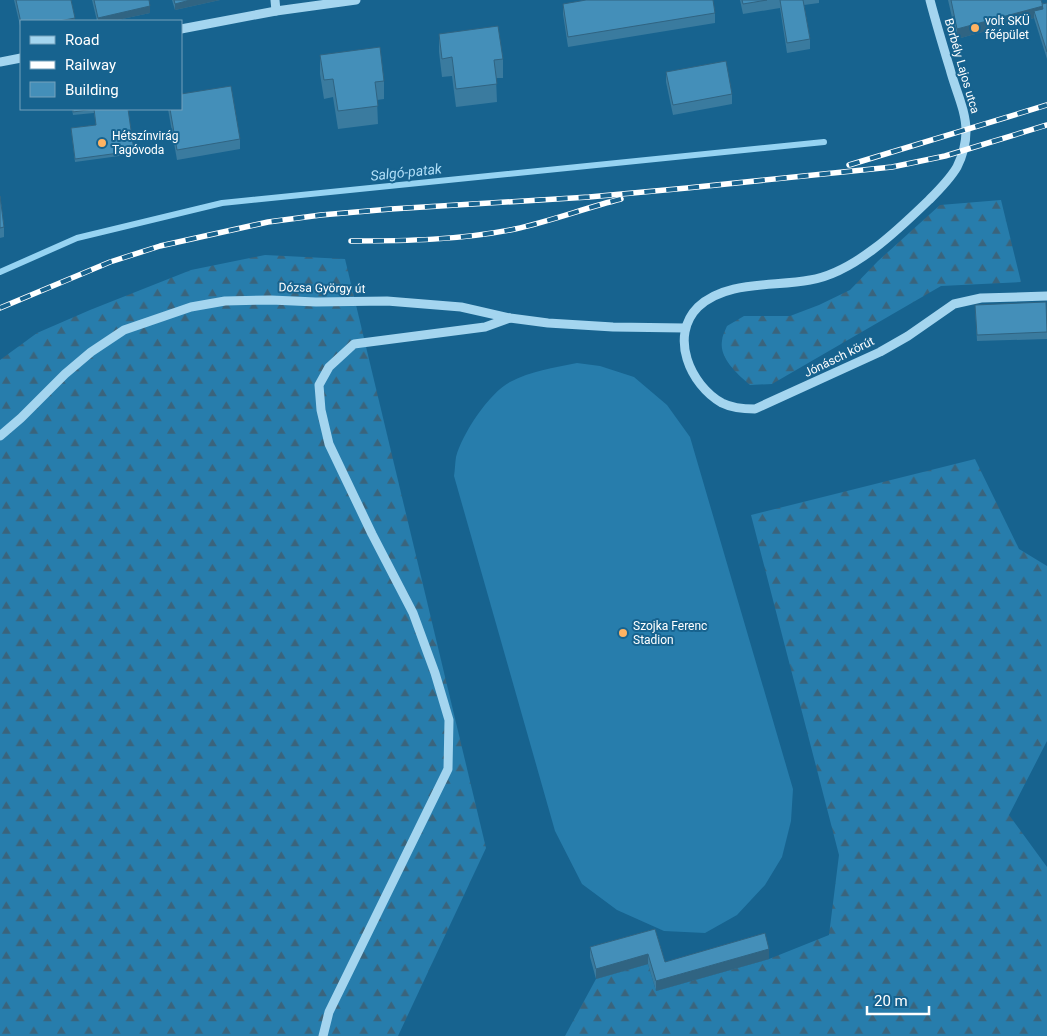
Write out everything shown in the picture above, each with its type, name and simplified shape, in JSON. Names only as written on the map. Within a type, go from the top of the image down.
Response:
[{"type":"street","points":[[275,0],[276,11]]},
{"type":"street","points":[[182,30],[276,11],[356,0]]},
{"type":"street","name":"Borbély Lajos utca","points":[[685,328],[690,316],[699,307],[726,291],[745,287],[811,280],[830,274],[849,264],[877,247],[910,220],[951,175],[964,151],[966,123],[930,0]]},
{"type":"street","points":[[0,62],[20,58]]},
{"type":"street","name":"Jónásch körút","points":[[685,328],[683,344],[694,376],[703,387],[722,403],[734,407],[755,409],[880,352],[908,336],[954,304],[981,298],[1047,296]]},
{"type":"street","name":"Dózsa György út","points":[[0,436],[65,374],[91,352],[124,330],[191,307],[225,301],[387,301],[461,307],[510,318],[567,324],[685,328]]},
{"type":"street","points":[[323,1036],[329,1012],[448,769],[449,720],[435,673],[413,613],[372,534],[330,444],[321,410],[319,385],[329,367],[354,344],[485,327],[510,318]]},
{"type":"green space","points":[[1001,200],[1021,282],[941,286],[772,384],[750,385],[727,360],[722,348],[722,339],[727,326],[744,316],[790,316],[819,305],[850,290],[878,261],[940,205]]},
{"type":"green space","points":[[265,255],[345,259],[486,848],[398,1036],[0,1036],[0,360],[37,333],[90,310],[191,270]]},
{"type":"green space","name":"Szojka Ferenc Stadion","points":[[577,363],[600,366],[634,377],[667,405],[690,437],[793,789],[791,821],[782,857],[765,885],[737,915],[705,933],[664,931],[617,910],[582,884],[555,831],[454,476],[456,457],[464,437],[485,404],[502,387],[526,375]]},
{"type":"green space","points":[[975,459],[1019,549],[1047,566],[1047,741],[1009,815],[1047,867],[1047,1036],[565,1036],[596,979],[648,964],[656,991],[769,959],[829,935],[839,855],[751,515]]},
{"type":"building","points":[[16,0],[71,0],[75,18],[64,20],[20,20]]},
{"type":"building","points":[[94,0],[149,0],[150,6],[98,18]]},
{"type":"building","points":[[174,0],[190,0],[175,4]]},
{"type":"building","points":[[586,0],[713,0],[715,13],[568,37],[563,4]]},
{"type":"building","points":[[742,0],[767,0],[743,4]]},
{"type":"building","points":[[780,0],[803,0],[810,39],[787,43]]},
{"type":"building","name":"volt SKÜ főépület","points":[[951,0],[1041,0],[1043,6],[957,29]]},
{"type":"building","points":[[1047,3],[1047,52],[1034,11],[1043,9],[1042,4]]},
{"type":"building","points":[[498,26],[503,59],[494,60],[497,84],[456,89],[452,57],[442,59],[439,34]]},
{"type":"building","points":[[380,47],[384,81],[375,82],[378,106],[338,111],[333,79],[324,80],[320,55]]},
{"type":"building","points":[[726,61],[732,94],[673,105],[666,72]]},
{"type":"building","points":[[231,86],[240,139],[177,150],[170,110],[182,110],[182,94]]},
{"type":"building","name":"Hétszínvirág Tagóvoda","points":[[94,110],[128,110],[134,151],[75,159],[71,128],[96,125]]},
{"type":"building","points":[[0,196],[4,227],[0,228]]},
{"type":"building","points":[[1046,302],[1047,332],[977,335],[975,305]]},
{"type":"building","points":[[655,929],[665,962],[765,933],[769,949],[656,981],[648,954],[596,969],[590,947]]},
{"type":"waterway","name":"Salgó-patak","points":[[0,272],[77,238],[222,203],[824,142]]},
{"type":"railway","points":[[849,165],[1047,105]]},
{"type":"railway","points":[[0,308],[110,262],[160,246],[268,222],[391,209],[589,197],[892,167],[945,156],[1047,125]]},
{"type":"railway","points":[[351,241],[433,239],[495,233],[528,226],[621,199]]},
{"type":"place","name":"volt SKÜ főépület","points":[[975,28]]},
{"type":"place","name":"Hétszínvirág Tagóvoda","points":[[102,143]]},
{"type":"place","name":"Szojka Ferenc Stadion","points":[[623,633]]}]
